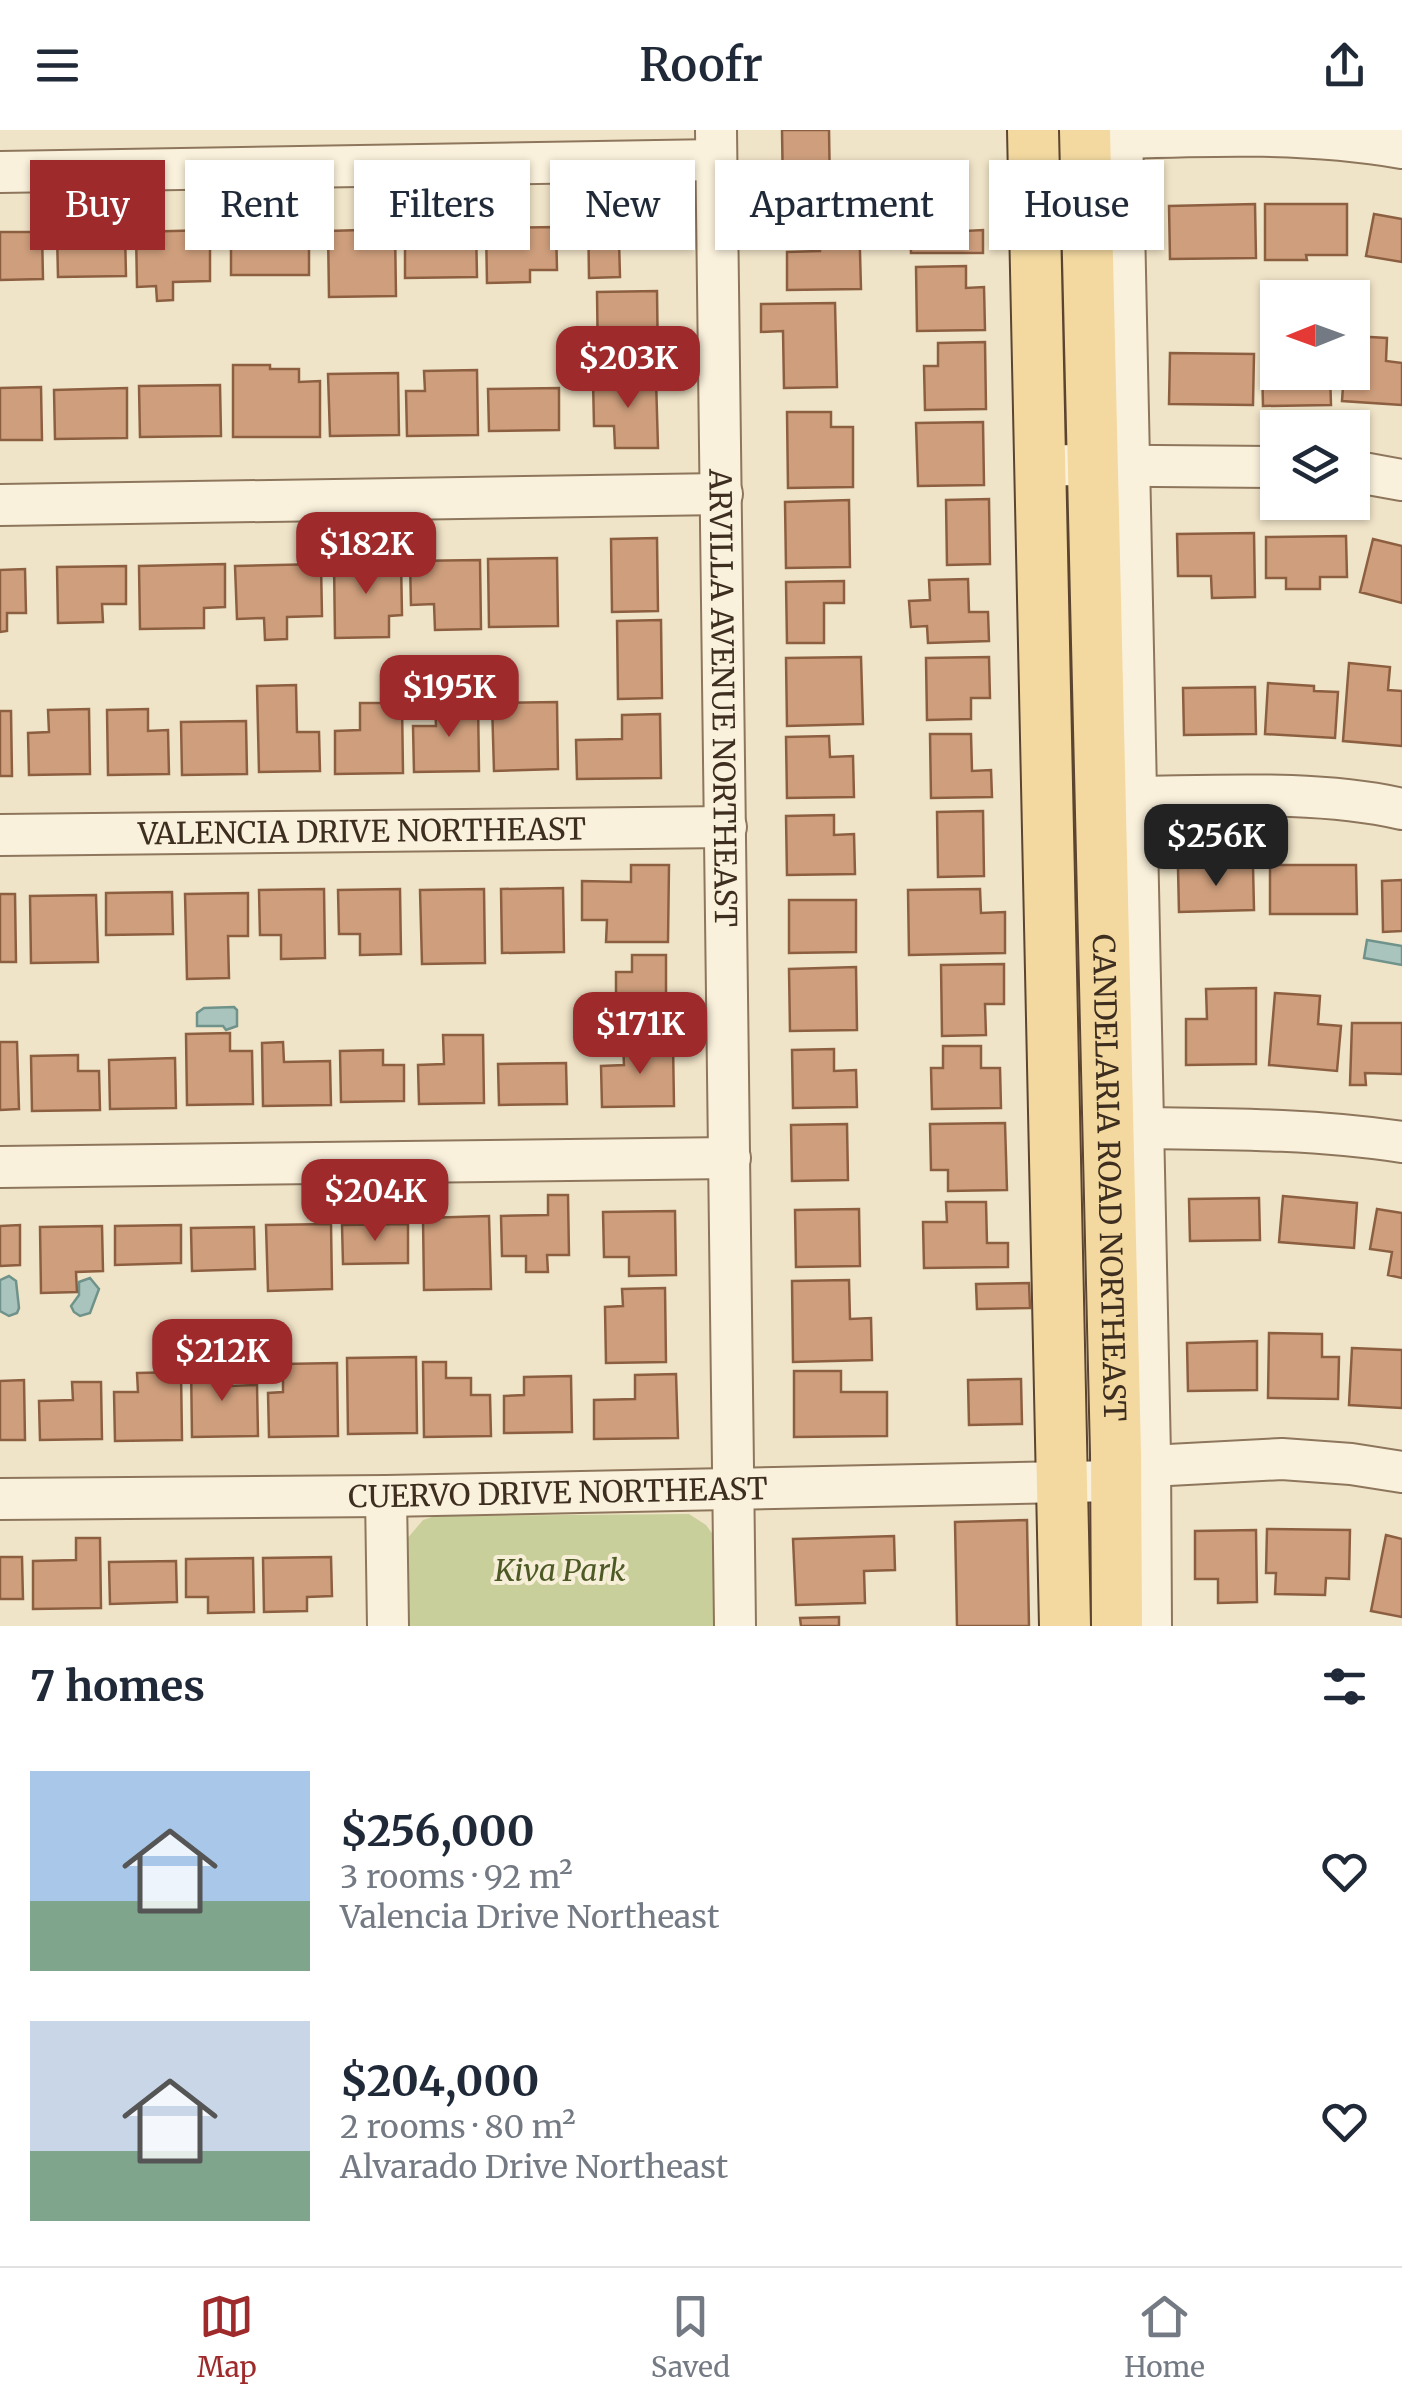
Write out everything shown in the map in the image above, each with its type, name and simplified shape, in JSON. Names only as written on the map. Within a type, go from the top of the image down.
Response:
[{"type":"main road","name":"CANDELARIA ROAD NORTHEAST","points":[[1103,135],[1133,1474],[1117,1626]]},
{"type":"main road","name":"CANDELARIA ROAD NORTHEAST","points":[[1033,136],[1065,1626]]},
{"type":"street","points":[[1033,136],[1335,139],[1402,148]]},
{"type":"street","points":[[0,172],[716,145]]},
{"type":"street","name":"ARVILLA AVENUE NORTHEAST","points":[[716,145],[736,1626]]},
{"type":"street","points":[[1041,464],[1260,467]]},
{"type":"street","points":[[1110,465],[1136,797],[1143,1128],[1133,1474],[1151,1626]]},
{"type":"street","points":[[1370,474],[1402,480]]},
{"type":"street","points":[[0,504],[722,494]]},
{"type":"street","points":[[1136,797],[1313,798],[1402,809]]},
{"type":"street","name":"VALENCIA DRIVE NORTHEAST","points":[[0,835],[726,826]]},
{"type":"street","points":[[1143,1128],[1303,1132],[1402,1142]]},
{"type":"street","points":[[0,1167],[730,1158]]},
{"type":"street","name":"CUERVO DRIVE NORTHEAST","points":[[0,1498],[386,1496],[1064,1482],[1282,1459],[1402,1472]]},
{"type":"street","points":[[386,1496],[388,1626]]},
{"type":"green space","name":"Kiva Park","points":[[689,1514],[714,1536],[718,1626],[402,1626],[406,1540],[423,1520],[435,1516]]},
{"type":"water","points":[[1367,940],[1402,946],[1402,965],[1364,958]]},
{"type":"water","points":[[234,1007],[237,1026],[226,1030],[223,1026],[197,1026],[197,1013],[204,1008]]},
{"type":"water","points":[[9,1276],[16,1281],[19,1308],[9,1316],[0,1311],[0,1280]]},
{"type":"water","points":[[90,1278],[99,1289],[90,1313],[80,1316],[71,1306],[79,1295],[79,1282]]},
{"type":"building","points":[[782,130],[829,130],[829,160],[782,160]]},
{"type":"building","points":[[1255,204],[1256,258],[1170,259],[1169,206]]},
{"type":"building","points":[[1265,204],[1347,204],[1347,255],[1265,260]]},
{"type":"building","points":[[1374,214],[1402,219],[1402,262],[1366,256]]},
{"type":"building","points":[[530,227],[550,227],[550,250],[557,250],[557,270],[530,270],[530,282],[487,283],[486,250],[530,250]]},
{"type":"building","points":[[354,230],[354,250],[395,250],[396,296],[329,297],[328,250],[334,250],[334,231]]},
{"type":"building","points":[[983,230],[983,253],[911,250],[969,250],[969,231]]},
{"type":"building","points":[[165,231],[185,231],[185,250],[210,250],[210,281],[173,282],[173,300],[157,301],[156,286],[137,287],[136,250],[165,250]]},
{"type":"building","points":[[0,232],[30,232],[30,250],[42,250],[43,279],[0,280]]},
{"type":"building","points":[[57,250],[125,250],[126,276],[58,277]]},
{"type":"building","points":[[231,250],[309,250],[309,275],[231,275]]},
{"type":"building","points":[[405,250],[476,250],[477,277],[405,278]]},
{"type":"building","points":[[589,250],[619,250],[620,277],[589,278]]},
{"type":"building","points":[[860,250],[861,289],[787,290],[787,252]]},
{"type":"building","points":[[966,266],[966,288],[984,287],[985,330],[917,331],[916,267]]},
{"type":"building","points":[[657,291],[658,366],[598,367],[597,292]]},
{"type":"building","points":[[835,303],[837,387],[784,388],[783,331],[761,332],[761,304]]},
{"type":"building","points":[[1370,337],[1387,338],[1386,361],[1402,363],[1402,405],[1342,401],[1343,390],[1370,390]]},
{"type":"building","points":[[985,342],[986,409],[925,410],[924,366],[938,366],[938,343]]},
{"type":"building","points":[[1170,353],[1254,354],[1253,405],[1169,404]]},
{"type":"building","points":[[233,365],[299,369],[299,382],[320,381],[320,437],[233,437]]},
{"type":"building","points":[[477,370],[478,435],[407,436],[406,391],[425,391],[424,371]]},
{"type":"building","points":[[398,373],[399,435],[330,436],[328,374]]},
{"type":"building","points":[[656,379],[658,448],[615,448],[614,426],[594,426],[593,380]]},
{"type":"building","points":[[220,385],[221,436],[140,437],[139,386]]},
{"type":"building","points":[[41,387],[42,440],[0,440],[0,388]]},
{"type":"building","points":[[127,388],[127,438],[55,439],[54,390]]},
{"type":"building","points":[[559,388],[559,430],[489,431],[488,389]]},
{"type":"building","points":[[1263,390],[1331,390],[1331,405],[1263,406]]},
{"type":"building","points":[[787,412],[831,412],[831,427],[853,427],[853,487],[788,488]]},
{"type":"building","points":[[983,422],[984,485],[918,486],[916,423]]},
{"type":"building","points":[[989,499],[990,564],[947,565],[946,500]]},
{"type":"building","points":[[849,500],[850,567],[786,568],[785,502]]},
{"type":"building","points":[[1254,533],[1255,597],[1212,598],[1211,576],[1178,576],[1177,534]]},
{"type":"building","points":[[1346,536],[1347,577],[1320,577],[1320,589],[1286,589],[1286,578],[1266,578],[1266,537]]},
{"type":"building","points":[[657,538],[658,611],[612,612],[611,539]]},
{"type":"building","points":[[1373,539],[1402,546],[1402,603],[1360,592]]},
{"type":"building","points":[[557,558],[558,626],[489,627],[488,559]]},
{"type":"building","points":[[401,560],[402,615],[389,616],[389,637],[335,638],[334,561]]},
{"type":"building","points":[[480,560],[481,629],[435,630],[434,604],[411,605],[410,561]]},
{"type":"building","points":[[225,564],[225,607],[204,608],[204,628],[140,629],[139,566]]},
{"type":"building","points":[[321,564],[322,616],[287,617],[287,639],[265,640],[264,618],[237,619],[235,566]]},
{"type":"building","points":[[126,566],[126,604],[102,604],[103,622],[58,623],[57,567]]},
{"type":"building","points":[[25,569],[26,613],[7,613],[7,631],[0,632],[0,570]]},
{"type":"building","points":[[968,579],[969,612],[988,612],[989,641],[928,643],[927,626],[911,627],[909,601],[930,600],[929,580]]},
{"type":"building","points":[[844,581],[844,603],[824,603],[824,643],[787,643],[786,582]]},
{"type":"building","points":[[661,620],[662,698],[618,699],[617,621]]},
{"type":"building","points":[[861,657],[863,724],[787,726],[786,658]]},
{"type":"building","points":[[989,657],[990,698],[971,698],[971,719],[927,720],[926,658]]},
{"type":"building","points":[[1349,663],[1390,667],[1388,690],[1402,691],[1402,746],[1343,741]]},
{"type":"building","points":[[1268,683],[1338,692],[1335,738],[1265,734]]},
{"type":"building","points":[[296,685],[297,732],[319,732],[320,771],[259,772],[257,686]]},
{"type":"building","points":[[1255,687],[1256,734],[1184,735],[1183,688]]},
{"type":"building","points":[[478,701],[479,771],[414,772],[413,726],[436,726],[435,702]]},
{"type":"building","points":[[557,702],[558,769],[494,771],[492,703]]},
{"type":"building","points":[[360,703],[402,703],[403,773],[335,774],[335,731],[360,730]]},
{"type":"building","points":[[89,709],[90,774],[29,775],[28,733],[49,732],[48,710]]},
{"type":"building","points":[[148,709],[148,731],[168,730],[169,774],[108,775],[107,710]]},
{"type":"building","points":[[0,711],[11,711],[12,776],[0,776]]},
{"type":"building","points":[[660,714],[661,778],[577,779],[576,740],[622,739],[622,715]]},
{"type":"building","points":[[246,721],[247,774],[182,775],[181,722]]},
{"type":"building","points":[[930,734],[971,734],[972,771],[991,770],[992,797],[931,798]]},
{"type":"building","points":[[829,736],[830,757],[853,756],[854,797],[787,798],[786,737]]},
{"type":"building","points":[[983,811],[984,876],[938,877],[937,812]]},
{"type":"building","points":[[834,815],[834,835],[854,834],[855,874],[787,875],[786,816]]},
{"type":"building","points":[[631,865],[669,865],[668,942],[606,942],[607,920],[582,920],[582,881],[631,882]]},
{"type":"building","points":[[1270,865],[1356,865],[1357,914],[1270,914]]},
{"type":"building","points":[[1253,866],[1254,910],[1179,912],[1178,868]]},
{"type":"building","points":[[1402,880],[1402,931],[1383,932],[1382,881]]},
{"type":"building","points":[[563,888],[564,952],[502,953],[501,889]]},
{"type":"building","points":[[324,889],[325,958],[281,959],[281,935],[260,935],[259,890]]},
{"type":"building","points":[[400,889],[401,954],[360,955],[360,934],[339,934],[338,890]]},
{"type":"building","points":[[484,889],[485,963],[422,964],[420,890]]},
{"type":"building","points":[[980,889],[981,913],[1005,912],[1005,953],[909,955],[908,890]]},
{"type":"building","points":[[172,892],[173,934],[106,935],[106,893]]},
{"type":"building","points":[[248,893],[248,936],[228,936],[229,978],[187,979],[185,894]]},
{"type":"building","points":[[0,894],[15,894],[16,962],[0,962]]},
{"type":"building","points":[[96,895],[98,962],[31,963],[30,896]]},
{"type":"building","points":[[789,900],[856,900],[856,952],[789,953]]},
{"type":"building","points":[[632,955],[666,955],[666,1028],[633,1028],[633,999],[616,999],[616,972],[632,972]]},
{"type":"building","points":[[1004,964],[1004,1004],[985,1004],[986,1035],[942,1036],[941,965]]},
{"type":"building","points":[[856,967],[857,1030],[790,1031],[789,969]]},
{"type":"building","points":[[1256,988],[1256,1064],[1186,1065],[1186,1019],[1207,1019],[1206,989]]},
{"type":"building","points":[[1275,993],[1320,996],[1318,1024],[1341,1026],[1337,1071],[1269,1065]]},
{"type":"building","points":[[1352,1023],[1402,1023],[1402,1074],[1365,1073],[1366,1085],[1350,1085]]},
{"type":"building","points":[[230,1033],[230,1051],[252,1051],[253,1104],[187,1105],[186,1034]]},
{"type":"building","points":[[443,1035],[483,1035],[484,1103],[419,1104],[418,1065],[444,1064]]},
{"type":"building","points":[[0,1042],[17,1042],[19,1109],[0,1110]]},
{"type":"building","points":[[283,1042],[284,1062],[330,1061],[331,1105],[263,1106],[262,1043]]},
{"type":"building","points":[[623,1043],[673,1043],[674,1106],[602,1107],[601,1066],[624,1065]]},
{"type":"building","points":[[943,1046],[981,1046],[981,1068],[1000,1068],[1001,1108],[932,1109],[931,1068],[943,1068]]},
{"type":"building","points":[[834,1049],[834,1071],[856,1070],[857,1107],[793,1108],[792,1050]]},
{"type":"building","points":[[383,1050],[383,1065],[404,1065],[404,1101],[341,1102],[340,1051]]},
{"type":"building","points":[[78,1055],[78,1071],[99,1071],[100,1110],[32,1111],[31,1056]]},
{"type":"building","points":[[175,1058],[176,1108],[110,1109],[109,1060]]},
{"type":"building","points":[[566,1063],[567,1104],[499,1105],[498,1064]]},
{"type":"building","points":[[1005,1123],[1007,1190],[948,1191],[948,1170],[931,1170],[930,1124]]},
{"type":"building","points":[[847,1124],[848,1180],[792,1181],[791,1125]]},
{"type":"building","points":[[548,1195],[568,1195],[569,1255],[547,1255],[548,1272],[526,1272],[526,1256],[502,1256],[501,1216],[548,1215]]},
{"type":"building","points":[[1283,1196],[1357,1203],[1354,1248],[1279,1242]]},
{"type":"building","points":[[1259,1198],[1260,1240],[1190,1241],[1189,1199]]},
{"type":"building","points":[[946,1202],[986,1202],[987,1243],[1008,1243],[1008,1267],[924,1268],[923,1222],[947,1222]]},
{"type":"building","points":[[859,1209],[860,1266],[796,1267],[795,1210]]},
{"type":"building","points":[[1377,1209],[1402,1213],[1402,1278],[1388,1275],[1392,1252],[1370,1249]]},
{"type":"building","points":[[675,1211],[676,1275],[629,1276],[629,1257],[604,1257],[603,1212]]},
{"type":"building","points":[[489,1216],[491,1289],[424,1290],[423,1218]]},
{"type":"building","points":[[331,1224],[332,1289],[268,1291],[266,1225]]},
{"type":"building","points":[[408,1224],[408,1263],[343,1264],[342,1225]]},
{"type":"building","points":[[20,1225],[20,1265],[0,1266],[0,1226]]},
{"type":"building","points":[[181,1225],[181,1263],[115,1265],[115,1226]]},
{"type":"building","points":[[102,1226],[103,1271],[76,1272],[77,1292],[41,1293],[40,1227]]},
{"type":"building","points":[[254,1227],[255,1269],[192,1271],[191,1228]]},
{"type":"building","points":[[849,1280],[850,1319],[871,1318],[872,1360],[793,1362],[792,1281]]},
{"type":"building","points":[[1029,1283],[1030,1308],[977,1309],[976,1284]]},
{"type":"building","points":[[665,1288],[666,1362],[606,1363],[605,1307],[623,1306],[622,1289]]},
{"type":"building","points":[[1269,1333],[1322,1334],[1322,1357],[1339,1357],[1338,1399],[1268,1398]]},
{"type":"building","points":[[1257,1341],[1257,1390],[1188,1391],[1187,1343]]},
{"type":"building","points":[[1352,1348],[1402,1350],[1402,1408],[1349,1405]]},
{"type":"building","points":[[416,1357],[417,1433],[348,1434],[347,1358]]},
{"type":"building","points":[[423,1362],[446,1362],[446,1378],[471,1378],[471,1395],[490,1395],[491,1436],[424,1437]]},
{"type":"building","points":[[229,1363],[230,1386],[257,1385],[258,1436],[192,1437],[191,1364]]},
{"type":"building","points":[[337,1363],[338,1436],[269,1437],[268,1393],[283,1392],[283,1364]]},
{"type":"building","points":[[794,1371],[841,1371],[841,1392],[887,1392],[887,1436],[794,1437]]},
{"type":"building","points":[[181,1372],[182,1440],[115,1441],[114,1392],[138,1392],[137,1373]]},
{"type":"building","points":[[676,1374],[678,1438],[594,1439],[594,1400],[635,1399],[635,1375]]},
{"type":"building","points":[[571,1376],[572,1432],[504,1433],[504,1396],[524,1395],[524,1377]]},
{"type":"building","points":[[1021,1379],[1022,1424],[969,1425],[968,1380]]},
{"type":"building","points":[[24,1380],[25,1440],[0,1440],[0,1381]]},
{"type":"building","points":[[72,1382],[101,1382],[102,1439],[40,1440],[39,1401],[73,1400]]},
{"type":"building","points":[[1027,1520],[1029,1626],[957,1626],[955,1522]]},
{"type":"building","points":[[1267,1529],[1350,1530],[1349,1579],[1326,1578],[1325,1595],[1275,1594],[1276,1573],[1266,1573]]},
{"type":"building","points":[[1256,1530],[1257,1602],[1218,1603],[1218,1579],[1195,1579],[1195,1531]]},
{"type":"building","points":[[1386,1535],[1402,1539],[1402,1617],[1371,1611]]},
{"type":"building","points":[[894,1536],[895,1570],[864,1571],[865,1603],[796,1605],[793,1539]]},
{"type":"building","points":[[76,1538],[100,1538],[101,1608],[33,1609],[33,1561],[76,1560]]},
{"type":"building","points":[[0,1557],[22,1557],[23,1599],[0,1599]]},
{"type":"building","points":[[331,1557],[332,1596],[307,1597],[307,1611],[264,1612],[263,1558]]},
{"type":"building","points":[[253,1558],[254,1612],[208,1613],[208,1597],[186,1597],[186,1559]]},
{"type":"building","points":[[176,1561],[177,1602],[110,1604],[109,1562]]},
{"type":"building","points":[[839,1617],[839,1626],[801,1626],[800,1618]]}]
